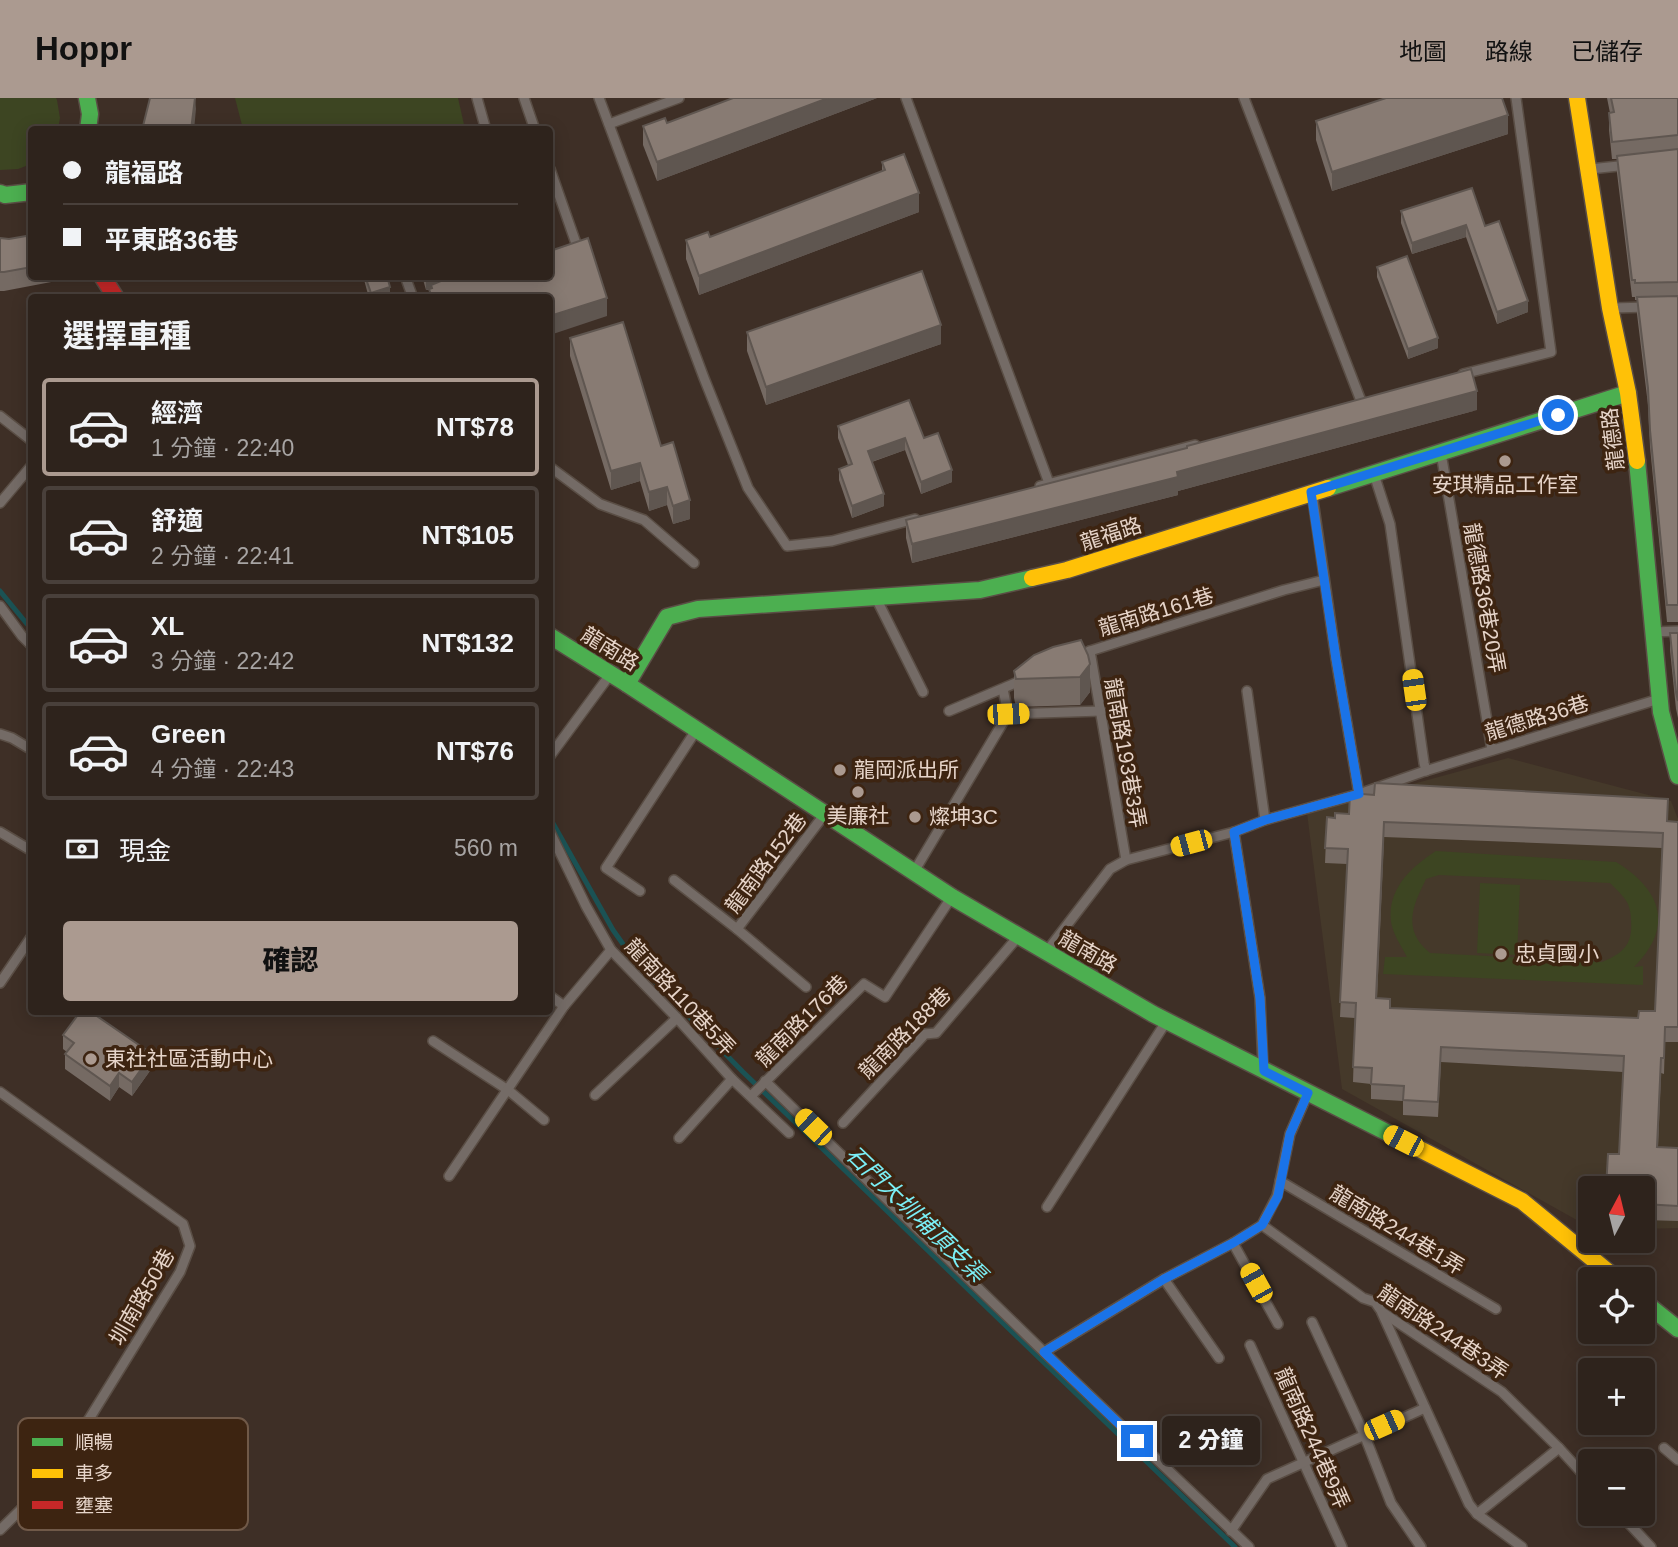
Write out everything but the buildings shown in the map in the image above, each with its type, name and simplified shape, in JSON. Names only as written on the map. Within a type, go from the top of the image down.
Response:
[{"type":"street","points":[[87,98],[90,114],[88,126]]},
{"type":"street","name":"龍德路","points":[[1577,98],[1610,308],[1628,393],[1659,699],[1678,776]]},
{"type":"street","points":[[0,193],[28,192]]},
{"type":"street","name":"龍福路","points":[[627,684],[667,617],[698,609],[979,590],[1067,570],[1628,393]]},
{"type":"street","name":"龍南路","points":[[553,638],[952,897],[1167,1020],[1522,1200],[1603,1267]]},
{"type":"street","points":[[1655,1311],[1678,1329]]},
{"type":"lane","points":[[477,98],[485,126]]},
{"type":"lane","points":[[524,98],[534,126]]},
{"type":"lane","points":[[599,98],[699,366],[748,488],[787,546],[832,541],[923,517]]},
{"type":"lane","points":[[609,124],[679,98]]},
{"type":"lane","points":[[906,98],[1049,483]]},
{"type":"lane","points":[[1244,98],[1362,401]]},
{"type":"lane","points":[[1448,378],[1551,352],[1516,98]]},
{"type":"lane","points":[[1588,169],[1639,164]]},
{"type":"lane","points":[[553,178],[578,249],[569,251]]},
{"type":"lane","points":[[1610,308],[1664,306]]},
{"type":"lane","points":[[1348,404],[1374,397]]},
{"type":"lane","points":[[0,416],[28,438]]},
{"type":"lane","points":[[1025,490],[1200,443]]},
{"type":"lane","name":"龍德路36巷20弄","points":[[1441,451],[1492,750]]},
{"type":"lane","points":[[553,469],[600,505],[644,520],[694,563]]},
{"type":"lane","points":[[0,503],[28,470]]},
{"type":"lane","points":[[1373,472],[1390,524],[1426,771]]},
{"type":"lane","points":[[1311,492],[1359,794]]},
{"type":"lane","name":"龍南路161巷","points":[[1065,662],[1090,651],[1324,580]]},
{"type":"lane","points":[[876,597],[923,692]]},
{"type":"lane","points":[[0,606],[28,642]]},
{"type":"lane","points":[[1653,632],[1678,631]]},
{"type":"lane","name":"龍南路193巷3弄","points":[[1090,651],[1126,860]]},
{"type":"lane","points":[[949,711],[1040,672]]},
{"type":"lane","points":[[553,752],[610,674]]},
{"type":"lane","points":[[915,872],[1008,714],[1003,689]]},
{"type":"lane","points":[[1247,691],[1265,820]]},
{"type":"lane","name":"龍德路36巷","points":[[1126,860],[1234,832],[1265,820],[1359,794],[1659,699]]},
{"type":"lane","points":[[1008,714],[1101,711]]},
{"type":"lane","points":[[640,891],[606,868],[696,730]]},
{"type":"lane","points":[[0,734],[28,748]]},
{"type":"lane","name":"龍南路152巷","points":[[806,987],[737,929],[825,814]]},
{"type":"lane","points":[[0,832],[28,848]]},
{"type":"lane","points":[[1234,832],[1260,998],[1264,1071]]},
{"type":"lane","name":"龍南路110巷5弄","points":[[553,838],[611,950],[732,1079],[789,1133]]},
{"type":"lane","points":[[1046,952],[1110,869],[1126,860]]},
{"type":"lane","points":[[674,880],[737,929]]},
{"type":"lane","name":"龍南路176巷","points":[[751,1096],[864,984],[885,997],[952,897]]},
{"type":"lane","name":"龍南路188巷","points":[[843,1123],[925,1034],[936,1033],[1019,936]]},
{"type":"lane","points":[[0,983],[28,942]]},
{"type":"lane","points":[[449,1176],[564,1006],[611,950]]},
{"type":"lane","points":[[553,998],[564,1006]]},
{"type":"lane","points":[[595,1095],[677,1018]]},
{"type":"lane","points":[[1047,1207],[1167,1020]]},
{"type":"lane","points":[[433,1041],[508,1090],[544,1120]]},
{"type":"lane","points":[[679,1138],[732,1079]]},
{"type":"lane","points":[[765,1081],[1249,1547]]},
{"type":"lane","name":"圳南路50巷","points":[[0,1092],[183,1224],[190,1246],[180,1272],[90,1418]]},
{"type":"lane","points":[[1044,1352],[1164,1279],[1262,1225],[1278,1196],[1290,1134],[1308,1093]]},
{"type":"lane","name":"龍南路244巷1弄","points":[[1280,1181],[1496,1309]]},
{"type":"lane","name":"龍南路244巷3弄","points":[[1262,1225],[1363,1298],[1375,1302],[1381,1312],[1502,1392],[1578,1469]]},
{"type":"lane","points":[[1233,1243],[1278,1324]]},
{"type":"lane","points":[[1164,1279],[1219,1358]]},
{"type":"lane","points":[[1381,1312],[1469,1504],[1477,1514],[1522,1547]]},
{"type":"lane","points":[[1312,1322],[1364,1434],[1391,1503],[1420,1547]]},
{"type":"lane","name":"龍南路244巷9弄","points":[[1250,1345],[1342,1547]]},
{"type":"lane","points":[[1231,1531],[1267,1479],[1424,1408]]},
{"type":"lane","points":[[1477,1514],[1559,1448]]},
{"type":"lane","points":[[1664,1448],[1678,1461]]},
{"type":"lane","name":"圳南路50巷","points":[[0,1530],[18,1512]]},
{"type":"lane","points":[[1631,1526],[1651,1547]]},
{"type":"shaded area","name":"忠貞國小","points":[[1508,758],[1671,801],[1678,819],[1678,1228],[1656,1229],[1656,1176],[1578,1176],[1578,1221],[1342,1089],[1307,813]]},
{"type":"green space","points":[[0,98],[56,98],[60,118],[59,126],[28,126],[28,165],[0,170]]},
{"type":"green space","points":[[235,98],[458,98],[464,126],[242,126]]},
{"type":"green space","points":[[1436,851],[1616,862],[1644,885],[1657,910],[1655,938],[1634,967],[1643,966],[1643,985],[1383,974],[1385,957],[1407,957],[1391,922],[1393,899],[1403,880]],"holes":[[[1439,875],[1610,883],[1628,904],[1631,929],[1625,947],[1602,962],[1430,953],[1414,932],[1412,916],[1419,894],[1426,879]]]},
{"type":"green space","points":[[1480,883],[1520,885],[1517,955],[1477,953]]},
{"type":"waterway","name":"石門大圳埔頂支渠","points":[[0,591],[28,625]]},
{"type":"waterway","name":"石門大圳埔頂支渠","points":[[553,823],[613,930],[635,961],[743,1072],[1235,1547]]},
{"type":"traffic: fast","points":[[87,98],[90,114],[88,126]]},
{"type":"traffic: fast","points":[[0,193],[28,192]]},
{"type":"traffic: fast","points":[[1328,488],[1628,393]]},
{"type":"traffic: fast","points":[[1637,461],[1661,712],[1678,776]]},
{"type":"traffic: fast","points":[[627,684],[667,617],[698,609],[980,590],[1032,578]]},
{"type":"traffic: fast","points":[[553,638],[952,897],[1153,1014],[1392,1135]]},
{"type":"traffic: fast","points":[[1655,1311],[1678,1329]]},
{"type":"traffic: slow","points":[[1577,98],[1610,308],[1628,393],[1637,461]]},
{"type":"traffic: slow","points":[[1032,578],[1067,570],[1328,488]]},
{"type":"traffic: slow","points":[[1392,1135],[1522,1201],[1602,1267]]},
{"type":"traffic: jam","points":[[105,280],[113,294]]},
{"type":"place","name":"安琪精品工作室","points":[[1505,461]]},
{"type":"place","name":"龍岡派出所","points":[[840,770]]},
{"type":"place","name":"美廉社","points":[[858,792]]},
{"type":"place","name":"燦坤3C","points":[[915,817]]},
{"type":"place","name":"忠貞國小","points":[[1501,954]]},
{"type":"place","name":"東社社區活動中心","points":[[91,1059]]},
{"type":"route","points":[[1137,1441],[1044,1352],[1164,1279],[1262,1225],[1278,1196],[1290,1134],[1308,1093],[1264,1071],[1260,998],[1234,832],[1265,820],[1359,794],[1311,492],[1558,415]]}]
